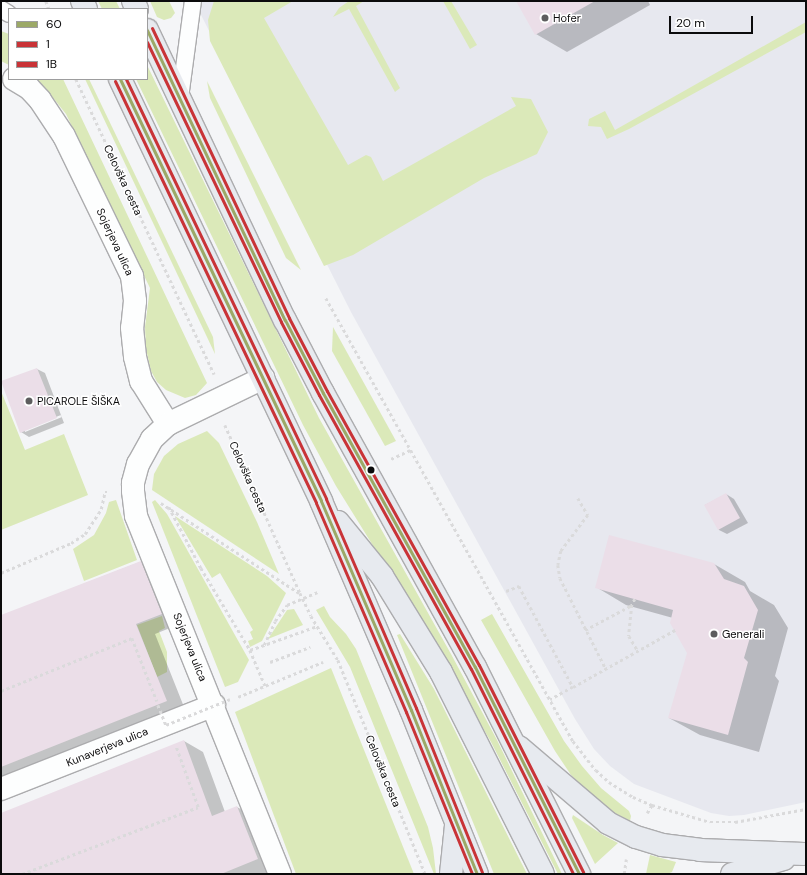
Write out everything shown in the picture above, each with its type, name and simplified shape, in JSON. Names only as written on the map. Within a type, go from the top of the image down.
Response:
[{"type":"main road","points":[[148,32],[285,320],[319,386],[475,666],[579,874]]},
{"type":"main road","points":[[120,80],[321,501],[411,710],[477,874]]},
{"type":"main road","points":[[321,501],[382,576],[441,672],[543,874]]},
{"type":"main road","points":[[514,742],[608,822],[636,837],[662,845],[700,850],[805,853]]},
{"type":"main road","points":[[451,874],[456,822]]},
{"type":"main road","points":[[732,874],[805,853]]},
{"type":"street","name":"Sojerjeva ulica","points":[[16,80],[28,88],[40,100],[64,136],[132,276],[135,301],[132,328],[135,357],[141,380],[168,424]]},
{"type":"street","name":"Sojerjeva ulica","points":[[263,378],[168,424],[152,439],[143,452],[134,478],[133,492],[136,516],[222,702],[280,874]]},
{"type":"street","name":"Kunaverjeva ulica","points":[[1,789],[222,702]]},
{"type":"lane","points":[[180,98],[193,1]]},
{"type":"path","name":"Celovška cesta","points":[[76,80],[213,369],[223,422],[238,458],[302,599],[338,660],[425,874]]},
{"type":"path","points":[[326,298],[573,741],[596,770],[621,790],[652,805],[693,818],[722,823],[779,815],[806,809]]},
{"type":"path","points":[[391,458],[410,450]]},
{"type":"path","points":[[1,573],[70,543],[85,534],[101,509],[105,492],[118,490],[144,493],[169,507],[300,593]]},
{"type":"path","points":[[578,498],[588,515],[561,551],[558,565],[560,578],[606,669]]},
{"type":"path","points":[[169,507],[201,568],[250,650],[265,686]]},
{"type":"path","points":[[506,591],[519,586],[573,687]]},
{"type":"path","points":[[264,645],[275,621],[287,605],[317,592]]},
{"type":"path","points":[[635,599],[632,605],[629,636],[638,651]]},
{"type":"path","points":[[585,630],[632,605]]},
{"type":"path","points":[[250,650],[317,626]]},
{"type":"path","points":[[550,700],[675,630]]},
{"type":"path","points":[[1,691],[132,638],[154,692]]},
{"type":"path","points":[[270,662],[310,647]]},
{"type":"path","points":[[242,695],[323,662]]},
{"type":"path","points":[[158,705],[166,724],[222,702]]},
{"type":"path","points":[[22,874],[198,807],[175,744]]},
{"type":"shaded area","points":[[194,1],[806,1],[806,802],[744,815],[729,816],[711,813],[634,784],[610,766],[594,749],[575,719],[351,312]]},
{"type":"green space","points":[[98,1],[116,1],[120,8],[102,8]]},
{"type":"green space","points":[[150,1],[169,1],[175,13],[171,18],[164,20],[157,17]]},
{"type":"green space","points":[[214,1],[293,1],[264,18],[348,165],[366,155],[371,157],[383,181],[516,106],[511,97],[531,99],[548,132],[537,154],[484,178],[353,255],[324,266],[210,41],[208,20]]},
{"type":"green space","points":[[349,1],[364,1],[356,6],[400,88],[395,92],[349,9],[333,17],[339,8]]},
{"type":"green space","points":[[443,1],[451,1],[477,45],[470,49]]},
{"type":"green space","points":[[806,22],[806,32],[629,129],[607,139],[601,127],[588,126],[589,119],[605,111],[615,130]]},
{"type":"green space","points":[[1,31],[8,34],[8,64],[1,61]]},
{"type":"green space","points":[[148,67],[319,418],[451,654],[497,740],[562,874],[558,874],[491,742],[442,657],[336,486],[303,425],[136,80],[148,80]]},
{"type":"green space","points":[[35,80],[63,80],[207,383],[196,395],[185,398],[166,390],[157,382],[151,371],[146,349],[145,327],[150,288],[66,114],[46,89]]},
{"type":"green space","points":[[85,80],[89,80],[213,337],[215,354]]},
{"type":"green space","points":[[207,81],[301,270],[286,258],[210,98]]},
{"type":"green space","points":[[333,327],[396,441],[385,446],[332,351]]},
{"type":"green space","points":[[1,391],[25,450],[64,434],[88,495],[1,530]]},
{"type":"green space","points":[[207,431],[219,443],[257,522],[279,574],[152,490],[154,474],[164,456],[178,444]]},
{"type":"green space","points":[[116,500],[137,560],[84,581],[73,549],[94,535],[106,513],[109,502]]},
{"type":"green space","points":[[155,500],[167,514],[249,660],[238,682],[225,687],[152,502]]},
{"type":"green space","points":[[175,516],[267,576],[286,593],[262,641],[250,647],[248,641],[253,639],[250,632],[253,630],[220,573],[212,578]]},
{"type":"green space","points":[[324,606],[330,617],[346,634],[356,649],[428,827],[433,848],[436,874],[434,874],[350,667],[316,610]]},
{"type":"green space","points":[[294,609],[303,625],[268,639],[287,610]]},
{"type":"green space","points":[[492,614],[564,741],[582,766],[601,788],[629,811],[631,816],[630,821],[615,813],[594,797],[571,775],[555,751],[481,620]]},
{"type":"green space","points":[[162,616],[165,628],[159,631],[167,652],[167,672],[157,677],[137,625]]},
{"type":"green space","points":[[400,634],[434,689],[527,874],[494,874],[397,635]]},
{"type":"green space","points":[[331,668],[414,874],[296,874],[235,712]]},
{"type":"green space","points":[[573,815],[618,843],[595,864],[572,818]]},
{"type":"green space","points":[[650,855],[676,862],[672,872],[667,874],[646,874]]},
{"type":"building","name":"Hofer","points":[[516,1],[595,1],[535,35]]},
{"type":"building","name":"PICAROLE ŠIŠKA","points":[[37,368],[57,418],[20,433],[1,381]]},
{"type":"building","points":[[726,493],[740,518],[718,530],[704,505]]},
{"type":"building","name":"Generali","points":[[609,535],[714,563],[724,579],[744,586],[758,610],[744,658],[748,662],[728,735],[668,718],[687,653],[670,623],[673,610],[595,588]]},
{"type":"building","points":[[141,561],[162,614],[136,624],[167,701],[1,767],[1,615]]},
{"type":"building","points":[[184,740],[212,816],[237,806],[258,859],[221,874],[1,874],[1,813]]},
{"type":"transit line","name":"1B","points":[[152,28],[289,318],[327,391],[479,665],[583,872]]},
{"type":"transit line","name":"60","points":[[148,32],[285,320],[323,393],[475,667],[579,874]]},
{"type":"transit line","name":"1","points":[[148,44],[281,322],[319,395],[471,669],[573,874]]},
{"type":"transit line","name":"60","points":[[120,80],[321,501],[411,710],[477,874]]},
{"type":"transit line","name":"1B","points":[[126,80],[326,499],[416,708],[482,872]]},
{"type":"transit line","name":"1","points":[[115,81],[316,503],[406,712],[472,874]]},
{"type":"place","name":"Hofer","points":[[545,18]]},
{"type":"place","name":"PICAROLE ŠIŠKA","points":[[29,401]]},
{"type":"place","name":"Generali","points":[[714,634]]}]
